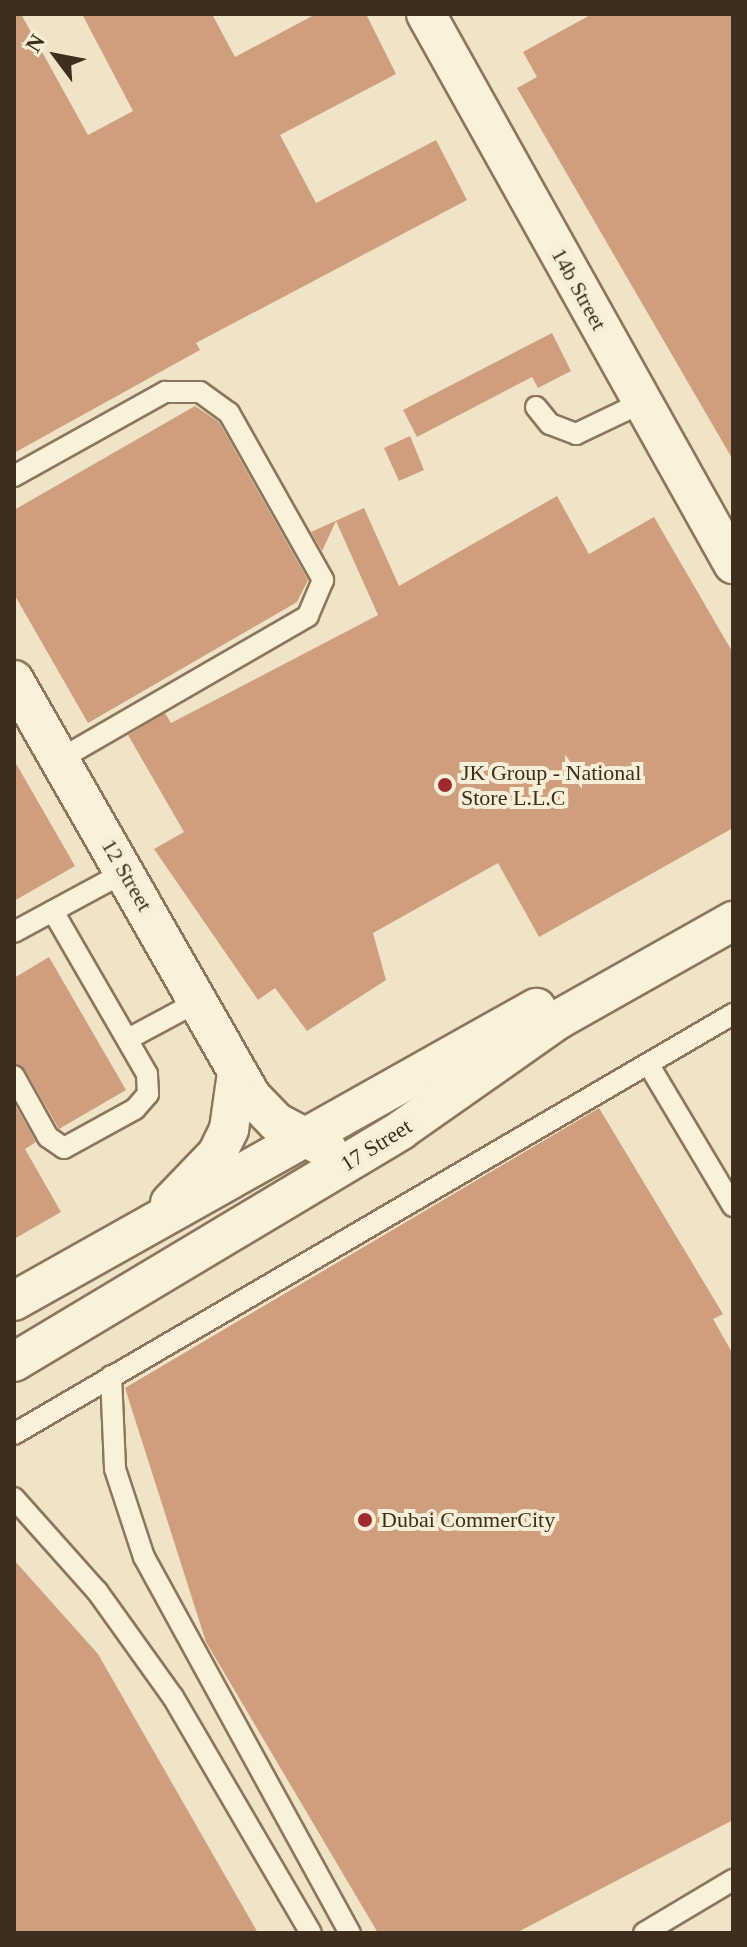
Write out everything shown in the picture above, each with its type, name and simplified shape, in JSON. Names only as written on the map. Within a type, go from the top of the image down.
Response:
[{"type":"street","name":"14b Street","points":[[426,14],[733,564]]},
{"type":"street","name":"12 Street","points":[[14,680],[199,1001],[237,1073],[276,1122],[306,1141],[358,1157]]},
{"type":"street","name":"17 Street","points":[[14,1301],[306,1141],[733,896]]},
{"type":"street","name":"17 Street","points":[[14,1362],[358,1157],[559,1019],[733,921]]},
{"type":"street","points":[[142,1230],[217,1154],[237,1073]]},
{"type":"lane","points":[[14,476],[165,392],[200,392],[229,413],[323,580],[308,616],[60,759]]},
{"type":"lane","points":[[536,407],[550,424],[576,434],[643,402]]},
{"type":"lane","points":[[14,932],[125,872]]},
{"type":"lane","points":[[14,1076],[54,1145],[74,1145],[148,1094],[147,1074],[53,911]]},
{"type":"lane","points":[[128,1039],[199,1001]]},
{"type":"lane","points":[[14,1434],[650,1067],[733,1014]]},
{"type":"lane","points":[[650,1067],[733,1206]]},
{"type":"lane","points":[[111,1376],[115,1469],[144,1557],[350,1933]]},
{"type":"lane","points":[[14,1498],[97,1591],[173,1697],[311,1933]]},
{"type":"lane","points":[[644,1933],[733,1880]]},
{"type":"building","points":[[14,14],[21,14],[88,135],[133,111],[82,14],[212,14],[235,57],[316,14],[366,14],[396,74],[280,135],[316,203],[436,140],[467,200],[196,343],[200,350],[14,453]]},
{"type":"building","points":[[592,14],[733,14],[733,460],[517,88],[537,77],[523,52]]},
{"type":"building","points":[[552,333],[571,371],[538,388],[532,377],[417,437],[403,410]]},
{"type":"building","points":[[195,406],[219,422],[308,580],[297,602],[88,723],[14,594],[14,510]]},
{"type":"building","points":[[410,436],[424,470],[399,481],[384,448]]},
{"type":"building","name":"JK Group - National Store L.L.C","points":[[557,496],[589,554],[654,517],[733,653],[733,828],[539,937],[498,863],[373,933],[386,980],[307,1031],[275,988],[258,1000],[154,849],[184,832],[128,735],[165,713],[171,723],[378,615],[336,521],[322,551],[311,532],[364,508],[399,586]]},
{"type":"building","points":[[14,760],[75,866],[14,901]]},
{"type":"building","points":[[49,957],[126,1090],[59,1129],[25,1070],[14,1063],[14,978]]},
{"type":"building","points":[[14,1103],[36,1142],[25,1149],[61,1212],[14,1239]]},
{"type":"building","name":"Dubai CommerCity","points":[[599,1108],[723,1314],[713,1319],[733,1354],[733,1820],[516,1933],[378,1933],[206,1642],[125,1388]]},
{"type":"building","points":[[14,1560],[98,1654],[258,1933],[14,1933]]},
{"type":"place","name":"JK Group - National Store L.L.C","points":[[445,785]]},
{"type":"place","name":"Dubai CommerCity","points":[[365,1520]]}]
